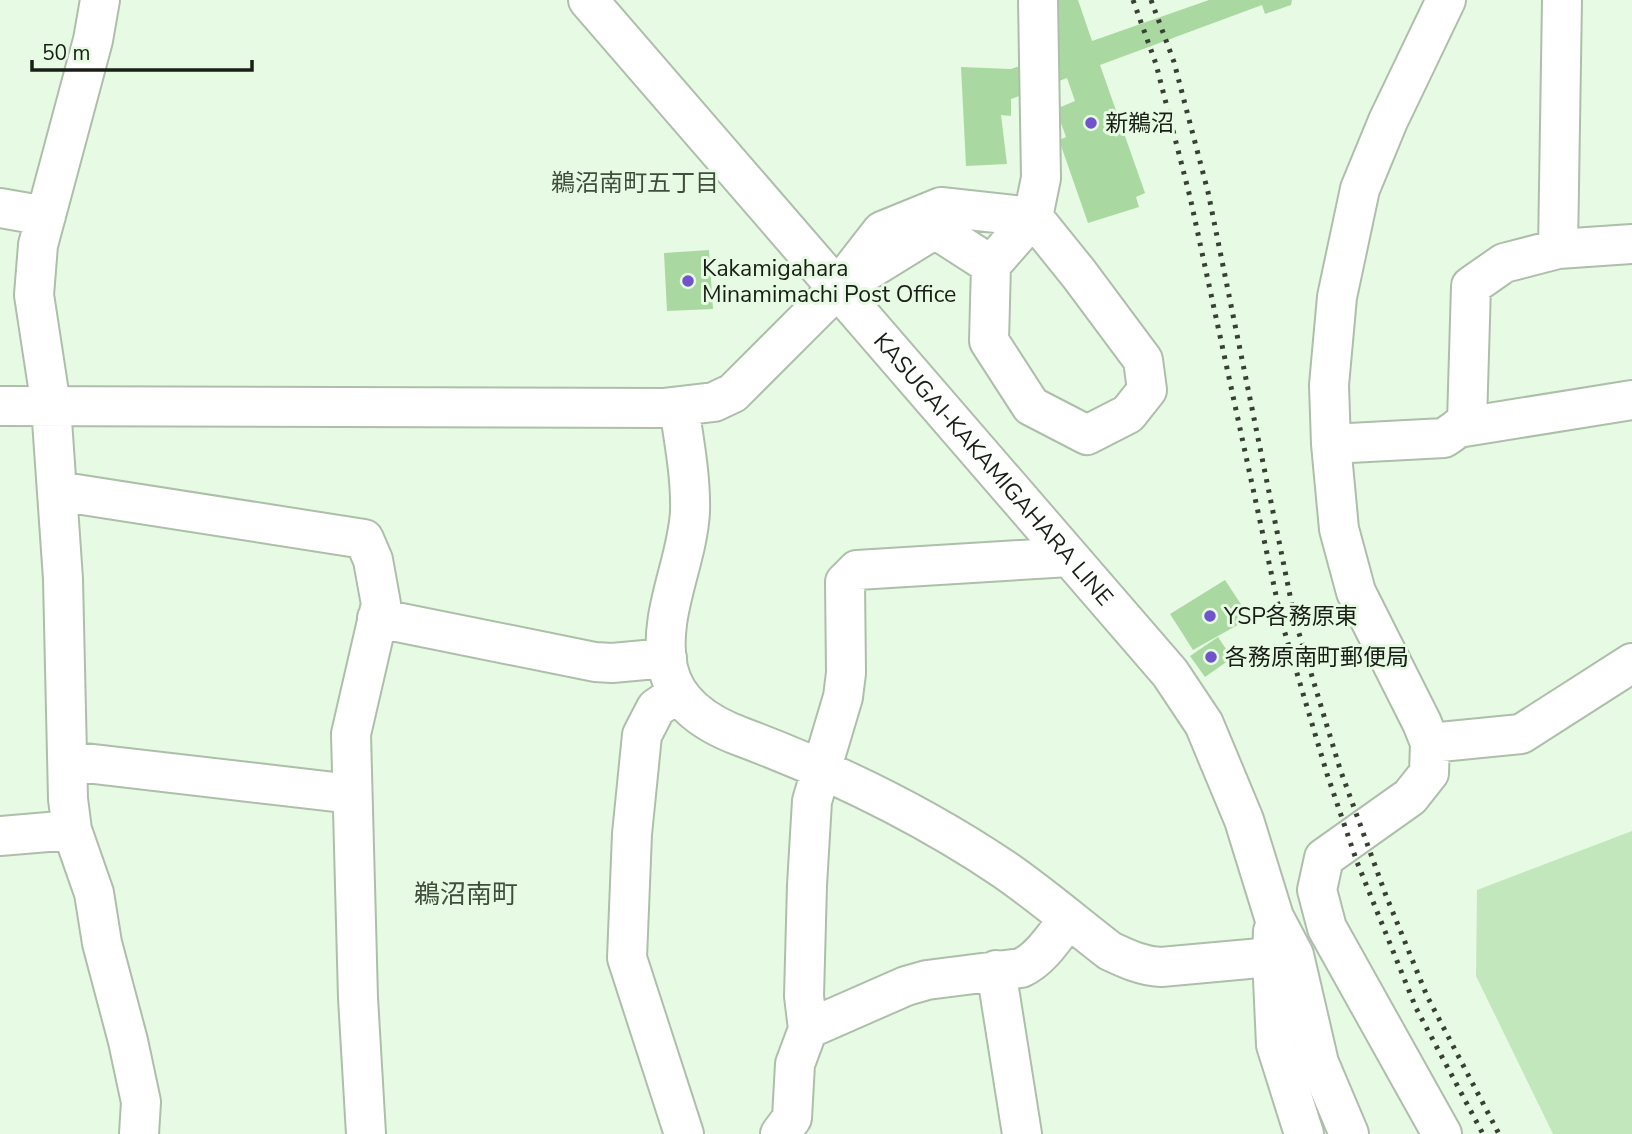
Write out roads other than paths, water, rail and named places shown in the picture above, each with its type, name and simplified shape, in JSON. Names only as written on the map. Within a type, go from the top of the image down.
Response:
[{"type":"street","points":[[100,0],[93,40],[38,245],[34,295],[51,405],[63,579],[72,830],[94,893],[102,943],[128,1041],[141,1102],[139,1134]]},
{"type":"street","name":"KASUGAI-KAKAMIGAHARA LINE","points":[[588,0],[836,290],[1170,673],[1203,724],[1244,820],[1274,917],[1294,956],[1319,1063],[1349,1134]]},
{"type":"street","points":[[0,406],[679,407],[714,402],[733,393],[836,290],[882,232],[941,207],[1033,217],[1143,360],[1147,390],[1128,414],[1087,435],[1031,406],[989,341],[991,265],[1033,217],[1041,178],[1038,0]]},
{"type":"street","points":[[1558,249],[1562,0]]},
{"type":"street","points":[[1436,4],[1360,189],[1337,297],[1329,385],[1339,529],[1356,592],[1430,743],[1429,773],[1410,797],[1324,858],[1317,890],[1327,928],[1442,1134]]},
{"type":"street","points":[[0,208],[46,216]]},
{"type":"street","points":[[836,290],[935,229],[991,265]]},
{"type":"street","points":[[1331,444],[1444,439],[1467,422],[1471,286],[1504,263],[1558,249],[1632,244]]},
{"type":"street","points":[[1458,428],[1632,400]]},
{"type":"street","points":[[679,407],[690,514],[669,619],[673,676],[697,714],[720,729],[821,768],[927,821],[1007,871],[1110,951],[1146,966],[1161,967],[1272,957]]},
{"type":"street","points":[[57,491],[364,539],[373,560],[381,604],[351,734],[358,998],[366,1134]]},
{"type":"street","points":[[780,1134],[793,1118],[795,1064],[808,1029],[804,996],[812,801],[843,697],[846,673],[845,582],[857,570],[1069,558]]},
{"type":"street","points":[[377,618],[673,676]]},
{"type":"street","points":[[1430,743],[1521,734],[1632,663]]},
{"type":"street","points":[[673,676],[642,735],[632,834],[627,958],[684,1134]]},
{"type":"street","points":[[68,761],[352,794]]},
{"type":"street","points":[[0,836],[72,830]]},
{"type":"street","name":"KASUGAI-KAKAMIGAHARA LINE","points":[[1274,917],[1272,957],[1276,1045],[1304,1134]]},
{"type":"street","points":[[808,1029],[906,986],[927,980],[1028,965],[1068,919]]},
{"type":"street","points":[[996,970],[1022,1134]]},
{"type":"railway","points":[[1133,0],[1156,64],[1190,197],[1282,623],[1327,774],[1357,862],[1416,1008],[1483,1134]]},
{"type":"railway","points":[[1151,0],[1174,62],[1208,192],[1295,620],[1340,769],[1385,893],[1427,996],[1499,1134]]},
{"type":"place","name":"新鵜沼","points":[[1091,123]]},
{"type":"place","name":"Kakamigahara Minamimachi Post Office","points":[[688,281]]},
{"type":"place","name":"YSP各務原東","points":[[1210,616]]},
{"type":"place","name":"各務原南町郵便局","points":[[1211,657]]},
{"type":"district","name":"鵜沼南町五丁目","points":[[635,183]]},
{"type":"district","name":"鵜沼南町","points":[[466,894]]}]
